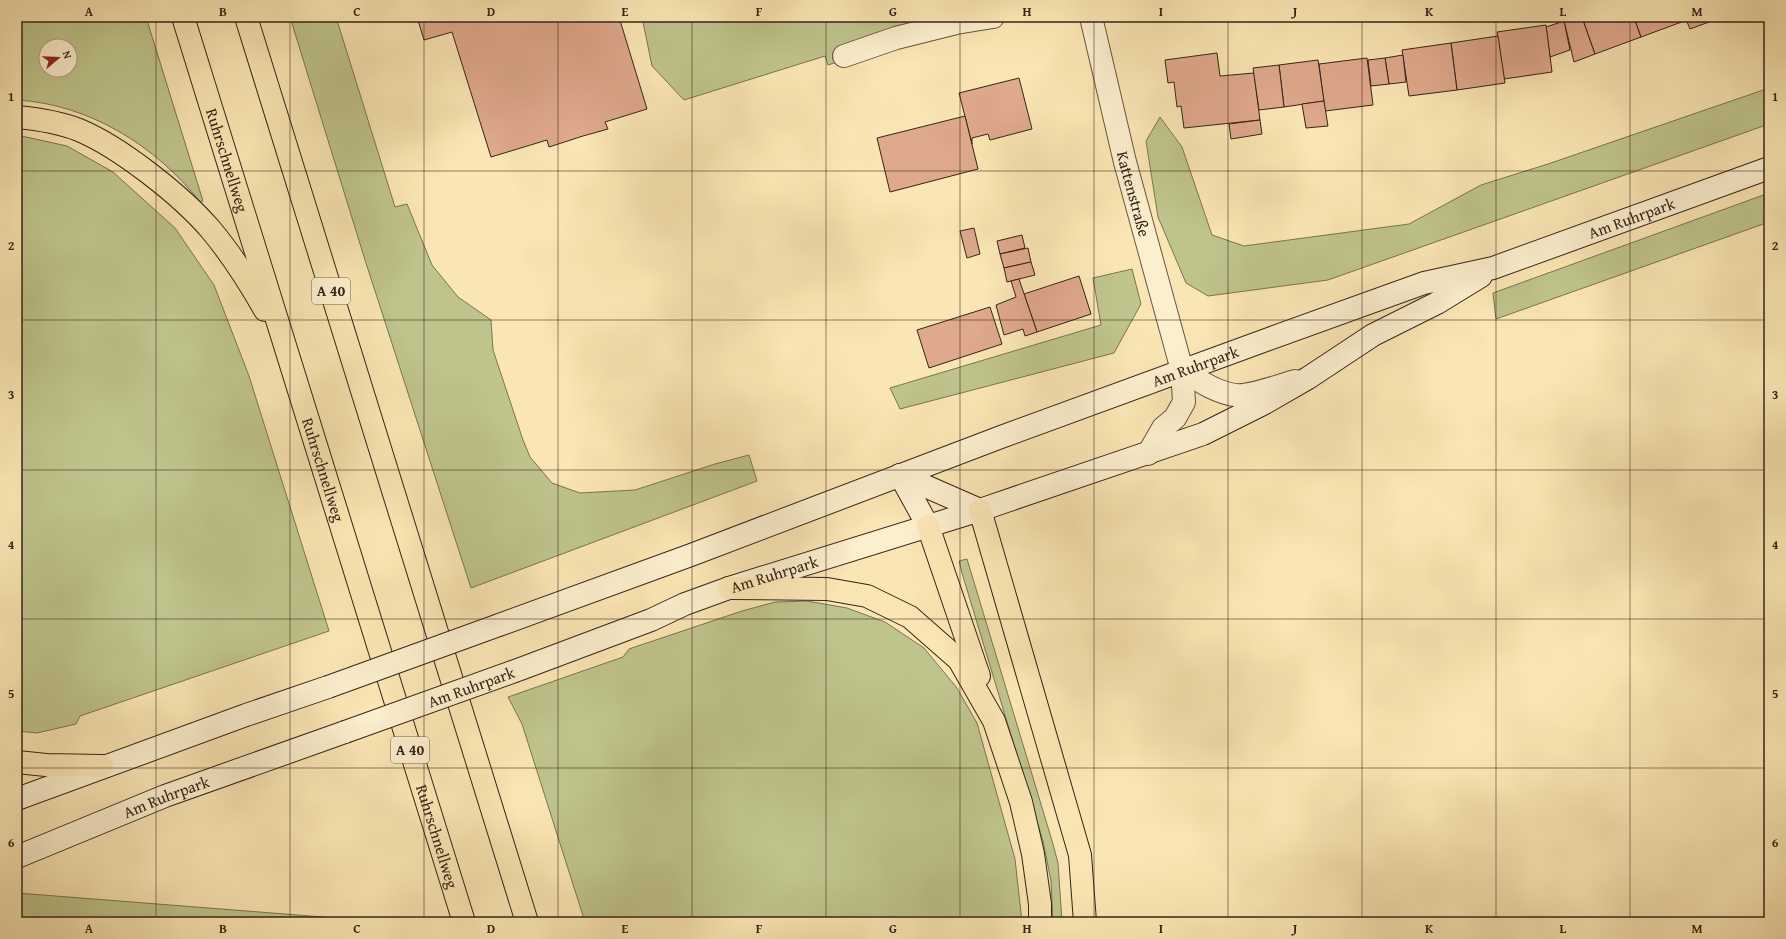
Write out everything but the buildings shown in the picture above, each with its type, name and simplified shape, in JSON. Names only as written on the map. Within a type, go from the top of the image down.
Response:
[{"type":"highway","name":"Ruhrschnellweg","points":[[183,17],[464,922]]},
{"type":"highway","name":"A 40","points":[[246,17],[525,916]]},
{"type":"highway","points":[[17,117],[42,119],[79,130],[111,146],[159,181],[184,204],[210,229],[233,258],[252,287],[270,317],[293,373]]},
{"type":"highway","points":[[980,510],[1080,855],[1085,922]]},
{"type":"highway","points":[[928,526],[1021,802],[1033,854],[1040,904],[1040,922]]},
{"type":"highway","points":[[729,588],[827,589],[867,596],[910,617],[960,660],[994,721]]},
{"type":"highway","points":[[17,762],[46,765],[102,766]]},
{"type":"main road","points":[[844,56],[896,38],[993,17]]},
{"type":"main road","name":"Kattenstraße","points":[[1091,17],[1125,162],[1182,370],[1184,402],[1175,418],[1163,428],[1148,454]]},
{"type":"main road","name":"Am Ruhrpark","points":[[17,799],[102,766],[499,626],[1182,370],[1424,283],[1493,268],[1769,168]]},
{"type":"main road","name":"Am Ruhrpark","points":[[17,857],[165,796],[515,671],[651,620],[685,604],[729,588],[980,510],[1203,434],[1262,404],[1308,378],[1374,335],[1437,304],[1493,268]]},
{"type":"main road","points":[[1182,370],[1213,388],[1236,395],[1261,391],[1308,378]]},
{"type":"main road","points":[[900,475],[980,510]]},
{"type":"main road","points":[[900,475],[928,526]]},
{"type":"green space","points":[[17,17],[146,17],[203,201],[200,202],[163,163],[142,146],[95,119],[44,103],[17,100]]},
{"type":"green space","points":[[290,17],[336,17],[395,207],[407,204],[432,265],[458,297],[491,320],[493,350],[523,440],[530,457],[552,483],[580,493],[635,490],[715,464],[749,455],[757,481],[471,588],[365,260]]},
{"type":"green space","points":[[642,17],[975,17],[828,65],[825,56],[684,100],[652,66]]},
{"type":"green space","points":[[1769,88],[1769,124],[1328,280],[1208,296],[1186,283],[1158,217],[1146,141],[1160,117],[1182,147],[1212,235],[1244,246],[1409,224],[1481,185],[1548,164]]},
{"type":"green space","points":[[17,135],[67,146],[113,172],[175,228],[214,285],[249,376],[329,631],[80,716],[76,724],[37,733],[17,731]]},
{"type":"green space","points":[[1769,193],[1769,222],[1496,319],[1493,293]]},
{"type":"green space","points":[[1132,269],[1141,304],[1114,353],[900,409],[890,388],[1101,325],[1093,278]]},
{"type":"green space","points":[[967,559],[1058,863],[1062,922],[1053,922],[1051,881],[1043,841],[962,573],[959,561]]},
{"type":"green space","points":[[807,601],[847,608],[885,622],[924,648],[957,688],[977,723],[1015,859],[1022,922],[585,922],[522,724],[508,697],[623,657],[629,649],[742,611],[775,602]]},
{"type":"green space","points":[[17,893],[323,917],[358,922],[17,922]]}]
